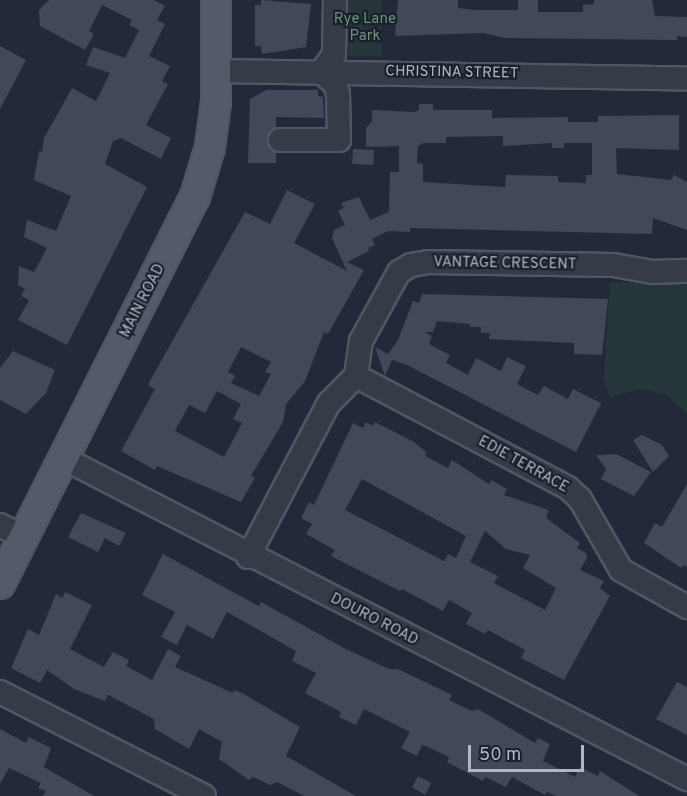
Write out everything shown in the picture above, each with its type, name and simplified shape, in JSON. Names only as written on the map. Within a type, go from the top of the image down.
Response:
[{"type":"main road","name":"MAIN ROAD","points":[[0,584],[12,531],[63,458],[195,197],[210,147],[217,71],[216,0]]},
{"type":"street","points":[[280,140],[339,140],[338,94],[335,84],[321,72],[334,56],[334,0]]},
{"type":"street","name":"CHRISTINA STREET","points":[[217,71],[363,71],[687,78]]},
{"type":"street","name":"VANTAGE CRESCENT","points":[[356,375],[361,341],[390,284],[399,272],[411,265],[614,266],[653,272],[687,271]]},
{"type":"street","points":[[248,557],[328,403],[356,375]]},
{"type":"street","name":"EDIE TERRACE","points":[[356,375],[568,488],[580,499],[621,570],[687,607]]},
{"type":"street","name":"DOURO ROAD","points":[[63,458],[248,557],[687,779]]},
{"type":"street","points":[[0,692],[204,796]]},
{"type":"green space","name":"Rye Lane Park","points":[[348,0],[382,0],[382,56],[348,56]]},
{"type":"green space","points":[[610,282],[687,283],[687,414],[668,396],[653,391],[637,389],[610,398],[604,379]]},
{"type":"building","points":[[49,0],[154,0],[165,6],[157,20],[165,24],[149,56],[170,66],[162,81],[168,84],[146,125],[171,138],[161,159],[121,138],[113,141],[105,164],[147,187],[67,345],[18,320],[29,300],[21,296],[25,289],[18,285],[19,266],[34,272],[47,248],[24,237],[27,220],[56,231],[71,196],[34,180],[39,151],[42,152],[44,138],[72,88],[96,101],[110,73],[86,65],[93,47],[125,58],[139,30],[129,25],[132,20],[102,5],[89,31],[94,34],[85,50],[40,26],[39,10]]},
{"type":"building","points":[[261,0],[311,4],[306,47],[262,54],[261,46],[255,46],[255,5],[261,5]]},
{"type":"building","points":[[398,0],[458,0],[458,8],[518,10],[518,0],[538,0],[538,12],[583,12],[583,5],[594,4],[594,0],[652,0],[655,16],[687,17],[687,37],[677,36],[677,40],[506,38],[483,33],[395,36]]},
{"type":"building","points":[[0,46],[26,60],[0,109]]},
{"type":"building","points":[[266,90],[318,90],[318,96],[323,97],[324,118],[276,117],[276,127],[267,139],[276,153],[276,163],[248,163],[250,99]]},
{"type":"building","points":[[419,104],[433,104],[433,110],[492,110],[492,118],[568,117],[568,122],[598,122],[598,116],[679,115],[679,150],[616,148],[617,174],[671,180],[674,175],[687,182],[687,230],[653,218],[652,234],[410,228],[410,232],[388,231],[372,239],[375,245],[368,248],[369,251],[347,262],[364,270],[328,334],[324,332],[305,381],[286,404],[283,422],[251,476],[255,478],[241,502],[157,466],[155,470],[121,451],[155,389],[148,385],[151,379],[245,212],[270,224],[287,190],[315,204],[294,243],[347,271],[332,238],[334,230],[345,225],[338,211],[344,208],[341,203],[359,197],[370,220],[389,212],[390,172],[399,172],[399,146],[366,147],[366,128],[372,121],[372,110],[414,112],[419,110]],"holes":[[[503,136],[503,146],[552,143],[552,148],[564,148],[564,143],[592,143],[592,175],[586,175],[586,183],[558,182],[558,176],[506,175],[505,187],[423,182],[423,164],[417,163],[418,146],[423,143],[446,143],[446,137]],[[241,347],[271,362],[265,372],[271,374],[259,396],[231,383],[235,376],[228,372]],[[217,391],[241,404],[233,419],[242,423],[224,457],[175,431],[189,405],[205,413]]]},
{"type":"building","points":[[353,149],[374,150],[373,165],[352,164]]},
{"type":"building","points":[[422,294],[608,299],[602,355],[574,354],[574,343],[489,339],[490,333],[481,333],[481,327],[470,327],[470,324],[437,321],[433,332],[425,332],[432,336],[429,344],[450,355],[446,363],[468,375],[476,358],[501,371],[507,357],[526,366],[517,384],[538,395],[544,386],[568,399],[573,389],[601,403],[576,452],[407,365],[392,360],[385,376],[375,347],[388,354],[398,340],[413,301],[419,303]]},
{"type":"building","points":[[13,351],[55,370],[46,393],[26,414],[0,400],[0,368]]},
{"type":"building","points":[[366,422],[373,426],[375,422],[414,442],[426,452],[425,456],[448,468],[452,460],[489,484],[491,480],[507,489],[504,495],[549,510],[546,518],[580,543],[577,548],[586,553],[587,558],[580,570],[604,581],[600,588],[610,596],[564,680],[521,658],[525,650],[488,630],[485,634],[466,624],[472,613],[449,600],[443,611],[402,589],[400,591],[331,556],[335,550],[306,534],[312,524],[301,518],[309,502],[314,505],[353,423],[363,428]],"holes":[[[362,479],[466,536],[456,558],[448,554],[444,561],[345,510]],[[485,531],[506,549],[530,555],[523,568],[556,588],[545,610],[494,583],[498,576],[470,562]]]},
{"type":"building","points":[[642,435],[662,445],[669,456],[653,472],[633,440]]},
{"type":"building","points":[[616,454],[651,472],[634,496],[601,479],[606,469],[596,455]]},
{"type":"building","points":[[687,484],[687,567],[683,565],[681,568],[644,543],[655,523],[662,527]]},
{"type":"building","points":[[81,513],[126,533],[119,546],[105,538],[98,552],[68,537]]},
{"type":"building","points":[[163,554],[259,606],[261,602],[346,649],[389,669],[398,669],[452,695],[449,700],[472,711],[478,709],[535,743],[538,738],[550,744],[543,761],[575,777],[580,767],[598,776],[600,771],[639,796],[556,796],[547,792],[545,795],[512,777],[506,787],[485,777],[483,781],[447,762],[449,757],[426,746],[422,745],[417,756],[401,748],[410,732],[364,709],[356,725],[339,717],[341,712],[305,693],[316,673],[292,661],[296,651],[227,612],[213,639],[187,625],[177,645],[161,637],[175,612],[142,595]]},
{"type":"building","points":[[65,592],[92,605],[70,649],[104,667],[113,652],[129,660],[126,666],[152,680],[168,649],[181,656],[175,667],[233,693],[234,690],[244,694],[300,727],[286,756],[356,796],[304,796],[277,782],[270,785],[253,777],[249,780],[219,759],[222,742],[199,729],[189,749],[155,729],[154,719],[108,695],[105,701],[74,689],[47,670],[40,683],[11,668],[28,629],[39,635],[56,594],[62,598]]},
{"type":"building","points":[[677,682],[687,687],[687,735],[656,719]]},
{"type":"building","points":[[0,729],[26,743],[29,737],[51,748],[44,767],[94,796],[43,796],[46,791],[38,788],[41,783],[9,768],[0,784]]},
{"type":"building","points":[[418,776],[431,783],[425,795],[412,787]]}]
